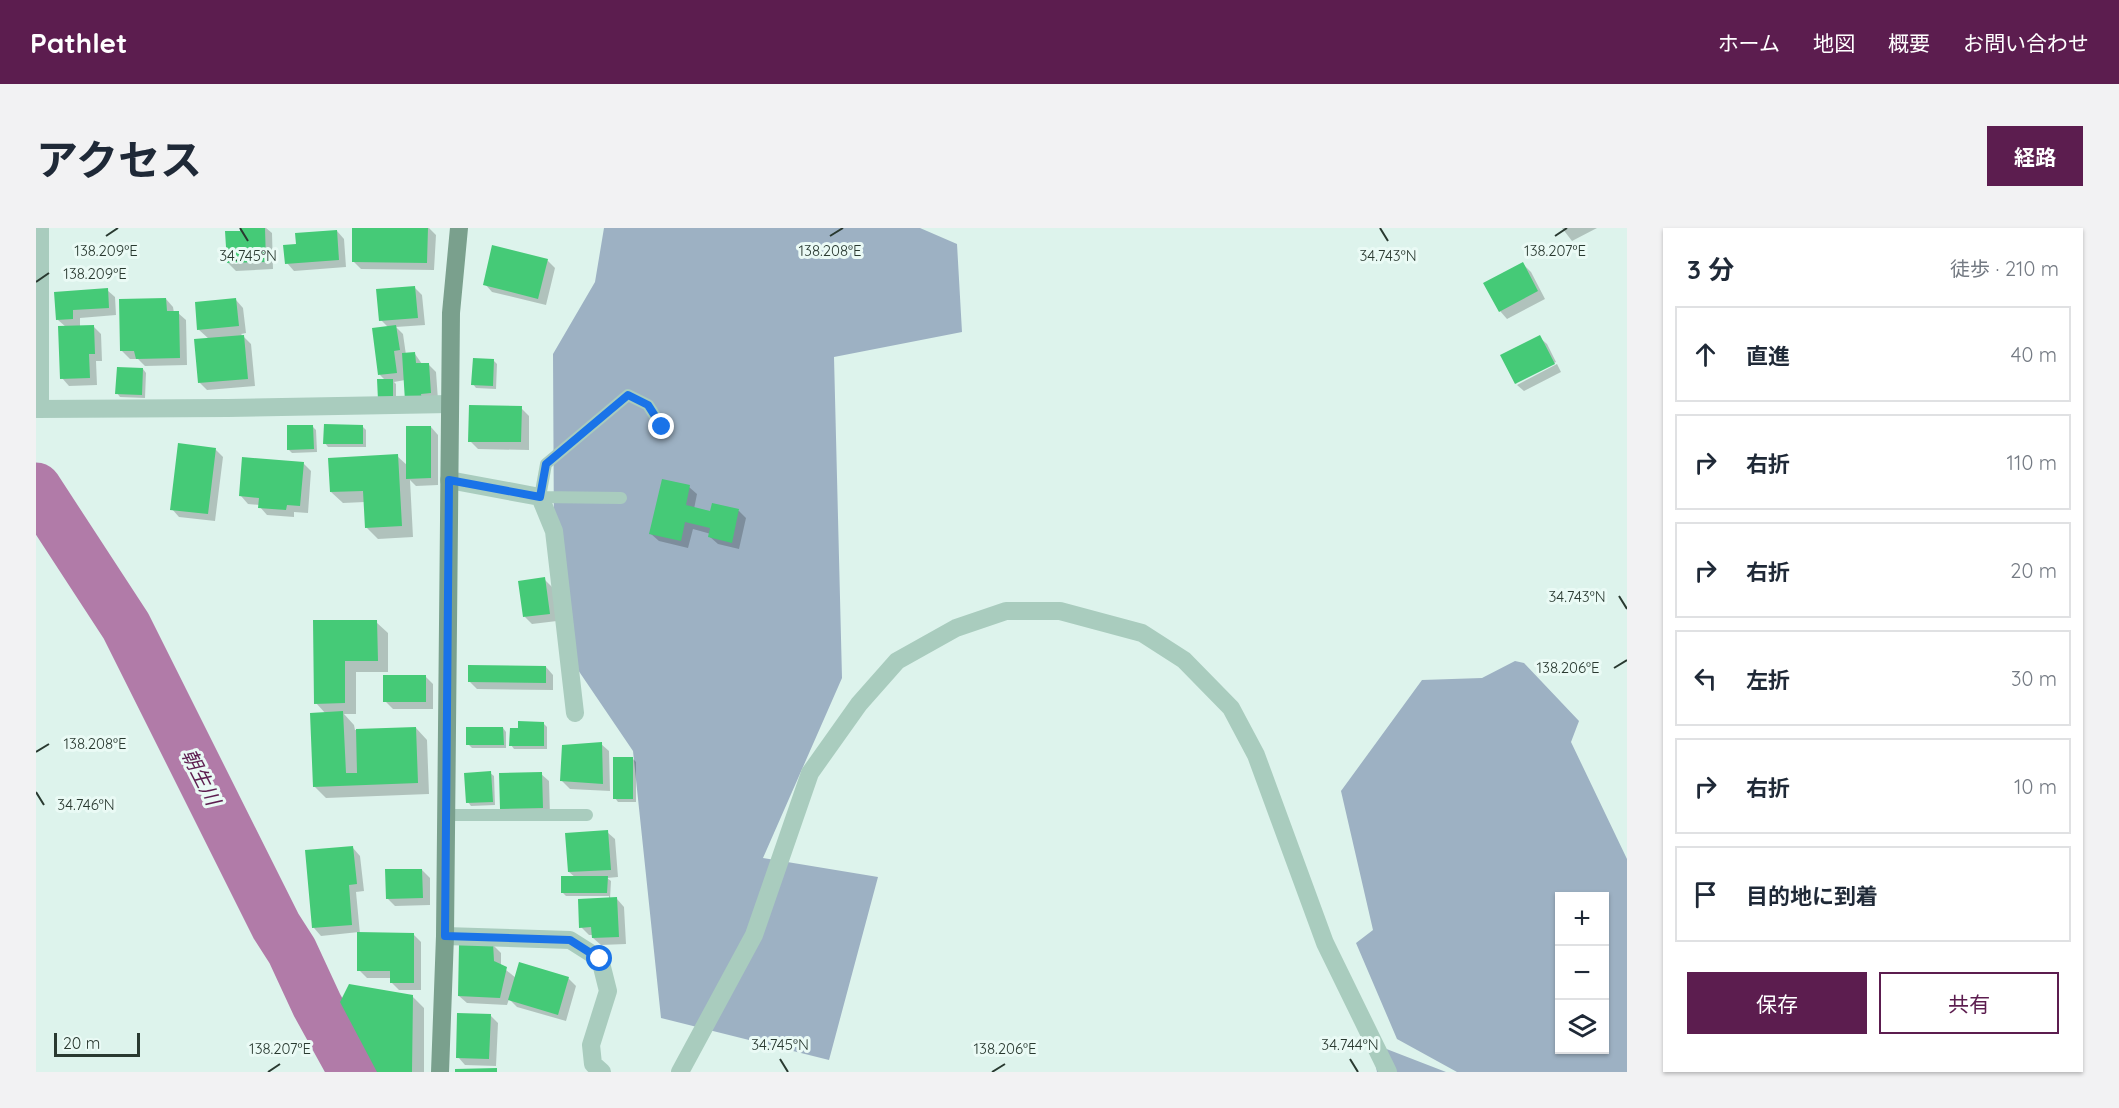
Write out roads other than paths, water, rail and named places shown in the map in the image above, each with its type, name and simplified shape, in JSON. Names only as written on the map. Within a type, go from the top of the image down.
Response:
[{"type":"street","points":[[40,228],[38,409],[450,404]]},
{"type":"street","points":[[440,1072],[447,815],[451,313],[459,228]]},
{"type":"street","points":[[449,480],[540,497],[554,531],[575,713]]},
{"type":"street","points":[[680,1072],[754,935],[810,773],[822,756],[859,704],[897,661],[956,628],[1006,611],[1060,611],[1142,633],[1184,660],[1231,708],[1256,755],[1325,944],[1388,1072]]},
{"type":"street","points":[[445,936],[570,940],[600,959],[608,990],[591,1045],[593,1064],[602,1072]]},
{"type":"lane","points":[[621,498],[540,497],[546,464],[628,395],[648,405],[662,427]]},
{"type":"lane","points":[[447,815],[587,815]]},
{"type":"waterway","name":"朝生川","points":[[36,488],[126,626],[276,926],[292,951],[317,1005],[354,1072]]}]
